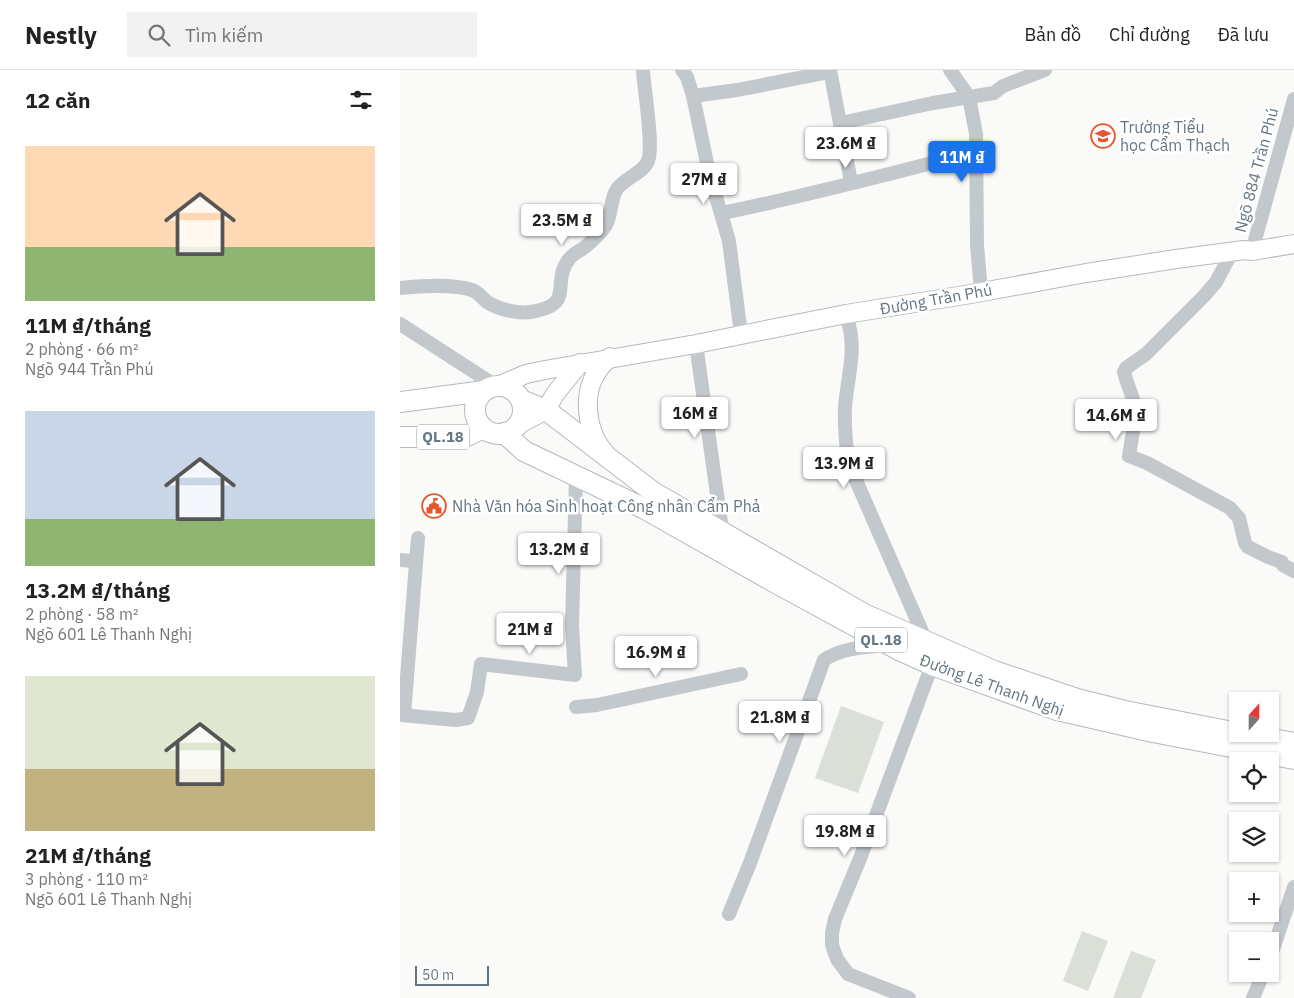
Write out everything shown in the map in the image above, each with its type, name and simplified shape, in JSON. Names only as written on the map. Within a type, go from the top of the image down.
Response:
[{"type":"highway","points":[[400,402],[493,388],[511,390],[520,400],[522,414],[510,429],[497,433],[483,428],[475,409],[479,396],[493,388]]},
{"type":"highway","name":"Đường Lê Thanh Nghị","points":[[520,400],[546,410],[653,492],[722,530],[864,614],[994,671],[1077,699],[1125,712],[1229,731]]},
{"type":"highway","name":"QL.18","points":[[400,436],[456,437],[469,435],[483,428]]},
{"type":"highway","name":"Đường Lê Thanh Nghị","points":[[510,429],[524,451],[645,509],[774,582],[890,645],[932,665],[1057,710],[1153,732],[1294,759]]},
{"type":"highway","points":[[1279,740],[1294,743]]},
{"type":"main road","name":"Đường Trần Phú","points":[[493,388],[526,374],[610,357],[696,344],[846,314],[1104,270],[1294,244]]},
{"type":"main road","points":[[610,357],[598,369],[593,380],[588,403],[589,418],[594,437],[601,449],[614,463]]},
{"type":"main road","points":[[510,429],[546,410],[555,394],[580,363]]},
{"type":"street","points":[[400,288],[420,286],[463,288],[474,291],[494,305],[508,310],[528,313],[548,309],[556,303],[560,295],[564,267],[570,258],[584,248],[605,226],[617,189],[648,161],[649,137],[643,70]]},
{"type":"street","points":[[682,70],[693,96],[709,172],[729,241],[741,334]]},
{"type":"street","points":[[950,70],[969,97],[976,134],[977,245],[982,291]]},
{"type":"street","points":[[841,123],[969,97],[994,94],[1004,86],[1045,70]]},
{"type":"street","points":[[693,96],[736,90],[830,71],[851,182]]},
{"type":"street","name":"Ngõ 884 Trần Phú","points":[[1252,251],[1294,99]]},
{"type":"street","points":[[722,213],[785,201],[851,182],[976,152]]},
{"type":"street","points":[[1232,252],[1216,282],[1204,296],[1146,354],[1126,368],[1124,372],[1136,412],[1129,456],[1147,463],[1230,508],[1239,518],[1244,543],[1248,547],[1282,562],[1283,565],[1294,572]]},
{"type":"street","points":[[846,314],[851,328],[853,362],[845,405],[844,423],[848,462],[928,643]]},
{"type":"street","points":[[400,324],[493,388]]},
{"type":"street","points":[[696,344],[722,530]]},
{"type":"street","points":[[418,538],[402,715],[465,720],[470,714],[477,692],[481,664],[576,675],[572,625],[576,475]]},
{"type":"street","points":[[400,560],[416,561]]},
{"type":"street","points":[[729,914],[764,827],[824,660],[833,654],[854,649],[890,645]]},
{"type":"street","points":[[909,998],[848,974],[837,959],[832,945],[832,933],[835,919],[932,665]]},
{"type":"street","points":[[576,707],[597,705],[741,674]]},
{"type":"street","points":[[1279,932],[1294,887]]},
{"type":"street","points":[[1253,998],[1260,982]]},
{"type":"shaded area","points":[[841,706],[884,722],[858,793],[815,778]]},
{"type":"shaded area","points":[[1082,931],[1108,941],[1088,991],[1063,981]]},
{"type":"shaded area","points":[[1131,951],[1156,960],[1141,998],[1113,998]]},
{"type":"place","name":"Trường Tiểu học Cẩm Thạch","points":[[1103,136]]},
{"type":"place","name":"Nhà Văn hóa Sinh hoạt Công nhân Cẩm Phả","points":[[434,506]]}]
